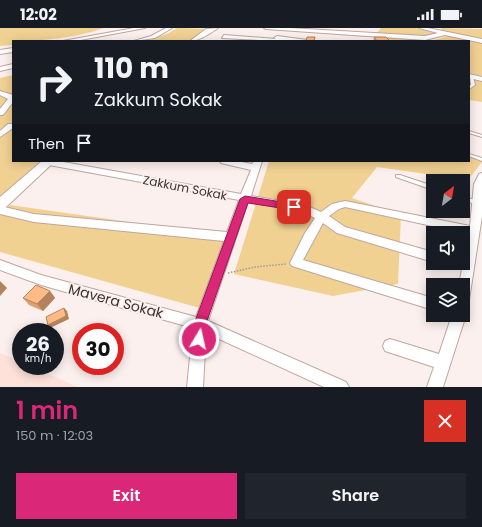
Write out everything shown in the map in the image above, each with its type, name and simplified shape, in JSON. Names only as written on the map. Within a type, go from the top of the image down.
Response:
[{"type":"street","points":[[75,40],[143,28]]},
{"type":"street","points":[[141,40],[153,37],[170,28]]},
{"type":"street","points":[[195,40],[208,30],[215,28]]},
{"type":"street","points":[[266,28],[429,39],[445,33]]},
{"type":"street","points":[[421,28],[436,29],[445,33],[482,41]]},
{"type":"street","points":[[224,37],[278,40],[277,29]]},
{"type":"street","points":[[349,34],[350,40]]},
{"type":"street","points":[[103,35],[107,40]]},
{"type":"street","points":[[0,52],[12,52]]},
{"type":"street","points":[[0,68],[12,66]]},
{"type":"street","points":[[470,76],[482,79]]},
{"type":"street","points":[[0,93],[10,96],[12,99],[0,112]]},
{"type":"street","points":[[0,123],[12,127]]},
{"type":"street","points":[[0,135],[12,127]]},
{"type":"street","points":[[0,205],[48,162]]},
{"type":"street","name":"Zakkum Sokak","points":[[54,162],[245,199],[305,209],[321,216],[341,230],[426,255]]},
{"type":"street","points":[[195,387],[200,324],[257,164],[235,162]]},
{"type":"street","points":[[470,254],[478,203],[479,184],[482,176]]},
{"type":"street","points":[[426,302],[296,264],[321,216],[336,205],[345,204],[474,231]]},
{"type":"street","points":[[0,210],[34,218],[231,237]]},
{"type":"street","name":"Mavera Sokak","points":[[0,265],[41,280],[200,324],[340,387]]},
{"type":"street","points":[[435,387],[457,322]]},
{"type":"street","points":[[390,346],[444,363]]},
{"type":"lane","points":[[470,76],[473,84],[470,87]]},
{"type":"lane","points":[[470,132],[482,136]]},
{"type":"lane","points":[[470,155],[482,160]]},
{"type":"lane","points":[[398,176],[426,186]]},
{"type":"lane","points":[[470,200],[478,203]]},
{"type":"path","points":[[218,275],[255,267],[296,264]]},
{"type":"shaded area","points":[[0,28],[104,28],[59,38],[12,40],[12,45],[0,46]]},
{"type":"shaded area","points":[[177,28],[209,29],[192,40],[150,40],[169,33]]},
{"type":"shaded area","points":[[381,28],[415,28],[440,34],[429,37],[376,34]]},
{"type":"shaded area","points":[[442,28],[482,29],[482,40],[439,31]]},
{"type":"shaded area","points":[[383,36],[434,40],[386,40]]},
{"type":"shaded area","points":[[448,36],[467,40],[434,40]]},
{"type":"shaded area","points":[[470,41],[482,43],[482,102],[470,100]]},
{"type":"shaded area","points":[[12,75],[12,162],[39,162],[0,199],[0,78]]},
{"type":"shaded area","points":[[470,156],[482,162],[470,177],[470,174],[426,174],[377,167],[352,198],[401,215],[398,284],[333,296],[234,274],[269,162],[470,162]]},
{"type":"shaded area","points":[[10,205],[228,236],[203,309],[0,252],[0,214]]},
{"type":"shaded area","points":[[0,353],[12,358],[12,375],[51,375],[78,387],[0,387]]},
{"type":"building","points":[[307,37],[315,37],[314,40],[306,40]]},
{"type":"building","points":[[374,37],[386,37],[389,40],[376,40]]},
{"type":"building","points":[[36,285],[50,291],[37,304],[23,298]]},
{"type":"building","points":[[64,308],[66,316],[52,323],[48,323],[46,317]]},
{"type":"route","points":[[199,339],[200,324],[245,199],[294,207]]}]
